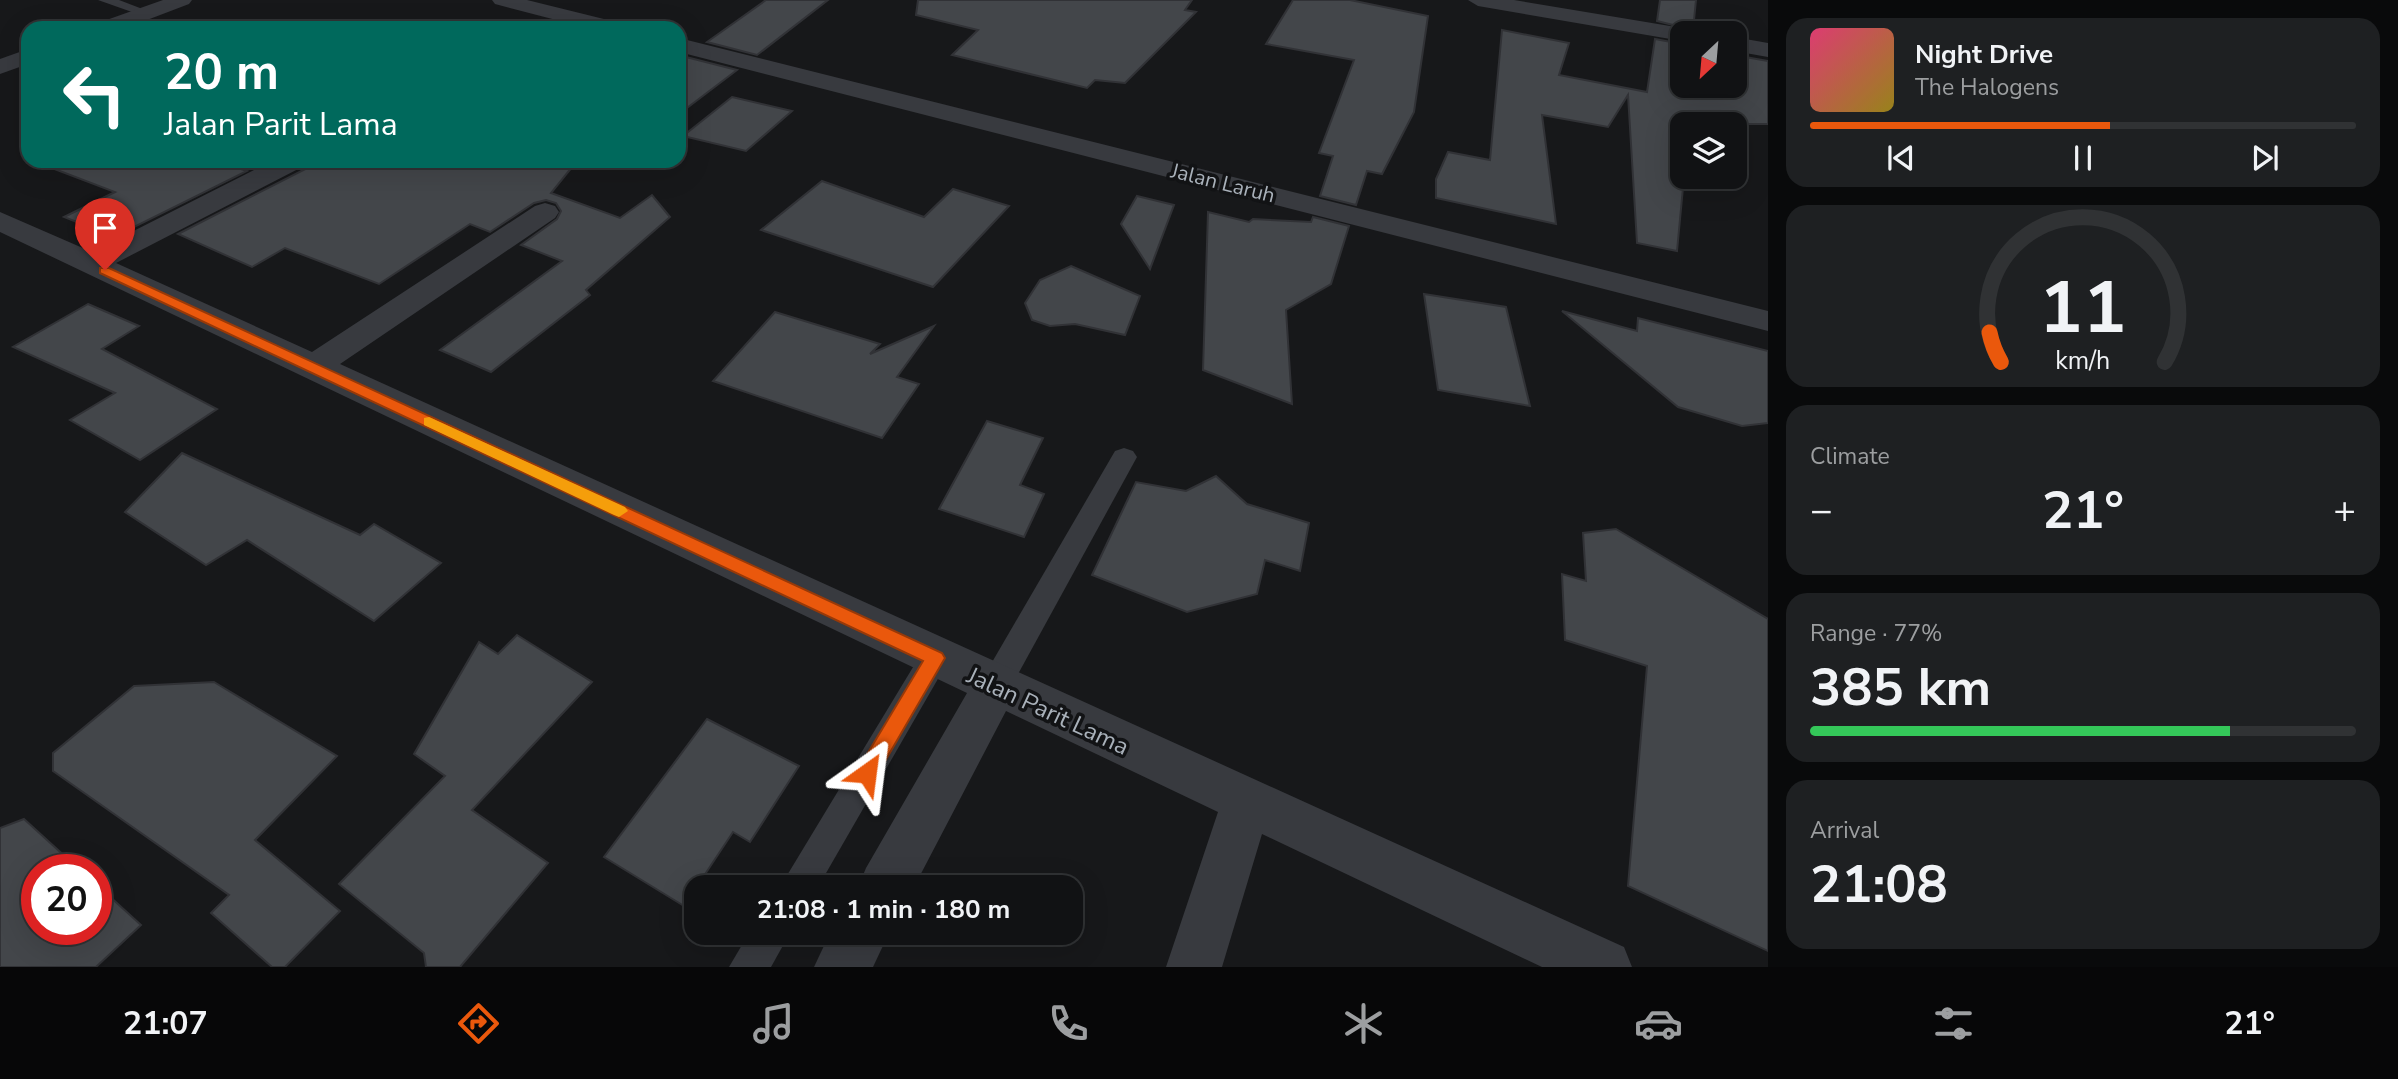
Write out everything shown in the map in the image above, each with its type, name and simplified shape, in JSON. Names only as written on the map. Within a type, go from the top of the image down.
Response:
[{"type":"street","points":[[127,21],[182,0]]},
{"type":"street","points":[[502,0],[584,21]]},
{"type":"street","points":[[1478,0],[1670,33]]},
{"type":"street","points":[[1747,46],[1768,50]]},
{"type":"street","name":"Jalan Laruh","points":[[686,47],[1768,321]]},
{"type":"street","points":[[0,67],[21,59]]},
{"type":"street","points":[[91,264],[279,168]]},
{"type":"street","points":[[312,367],[545,212]]},
{"type":"street","name":"Jalan Parit Lama","points":[[0,221],[1245,803],[1604,967]]},
{"type":"street","points":[[892,875],[995,686]]},
{"type":"street","points":[[1194,967],[1245,803]]},
{"type":"street","points":[[842,967],[854,945]]},
{"type":"lane","points":[[104,0],[146,13]]},
{"type":"lane","points":[[995,686],[1124,457]]},
{"type":"lane","points":[[805,875],[935,658]]},
{"type":"lane","points":[[748,967],[763,945]]},
{"type":"building","points":[[766,0],[828,0],[757,55],[707,42]]},
{"type":"building","points":[[918,0],[1192,0],[1185,10],[1196,12],[1125,83],[1095,80],[1087,88],[952,55],[978,30],[916,15]]},
{"type":"building","points":[[1293,0],[1350,0],[1428,16],[1414,112],[1382,174],[1367,171],[1356,205],[1320,196],[1333,156],[1319,153],[1354,60],[1266,44]]},
{"type":"building","points":[[1660,0],[1696,0],[1694,21],[1670,21],[1670,24],[1657,21]]},
{"type":"building","points":[[1502,30],[1569,43],[1559,75],[1647,92],[1655,39],[1670,42],[1670,98],[1747,98],[1747,57],[1768,61],[1768,124],[1747,124],[1747,112],[1670,112],[1670,189],[1683,189],[1677,251],[1637,243],[1628,95],[1608,127],[1542,115],[1556,224],[1436,198],[1436,179],[1448,152],[1490,160]]},
{"type":"building","points":[[686,57],[737,70],[686,109]]},
{"type":"building","points":[[732,97],[792,111],[746,151],[686,137],[686,134]]},
{"type":"building","points":[[52,168],[238,168],[247,171],[114,237],[64,217],[115,192]]},
{"type":"building","points":[[307,168],[571,168],[551,193],[620,218],[652,195],[670,217],[586,290],[590,295],[491,372],[440,350],[562,261],[521,245],[557,219],[561,211],[556,203],[546,200],[534,203],[490,232],[470,224],[379,284],[285,248],[252,267],[178,234]]},
{"type":"building","points":[[822,181],[924,217],[953,189],[1009,206],[933,287],[761,230]]},
{"type":"building","points":[[1137,196],[1174,205],[1150,269],[1121,224]]},
{"type":"building","points":[[1208,212],[1249,222],[1253,219],[1311,222],[1313,217],[1349,226],[1331,284],[1286,310],[1292,404],[1203,370]]},
{"type":"building","points":[[1071,266],[1140,296],[1125,335],[1075,324],[1050,326],[1032,320],[1025,303],[1040,280]]},
{"type":"building","points":[[1424,294],[1506,307],[1530,406],[1438,390]]},
{"type":"building","points":[[88,304],[139,326],[102,349],[217,409],[140,460],[70,420],[115,393],[13,347]]},
{"type":"building","points":[[1562,311],[1637,331],[1638,318],[1768,351],[1768,423],[1742,426],[1678,407]]},
{"type":"building","points":[[775,312],[880,344],[870,354],[934,326],[897,377],[919,384],[882,438],[713,381]]},
{"type":"building","points":[[987,421],[1043,438],[1020,485],[1044,494],[1024,537],[939,509]]},
{"type":"building","points":[[182,453],[360,535],[374,524],[441,563],[374,621],[247,540],[206,565],[125,512]]},
{"type":"building","points":[[1216,476],[1247,504],[1309,523],[1300,571],[1265,560],[1257,594],[1187,612],[1092,575],[1136,482],[1186,491]]},
{"type":"building","points":[[1616,529],[1768,619],[1768,951],[1628,886],[1647,666],[1565,640],[1562,574],[1586,581],[1583,533]]},
{"type":"building","points":[[517,635],[592,682],[472,810],[548,863],[460,967],[426,967],[424,953],[339,884],[445,776],[414,754],[479,642],[498,654]]},
{"type":"building","points":[[214,682],[337,756],[255,840],[340,911],[285,967],[272,967],[211,913],[229,895],[53,771],[53,753],[134,686]]},
{"type":"building","points":[[707,719],[799,766],[750,842],[733,832],[705,875],[684,875],[684,906],[604,857]]},
{"type":"building","points":[[24,819],[62,854],[21,854],[21,945],[112,945],[112,899],[141,925],[96,967],[0,967],[0,828]]},
{"type":"slow traffic","points":[[429,422],[619,511]]},
{"type":"route","points":[[105,270],[935,658],[867,773]]}]
